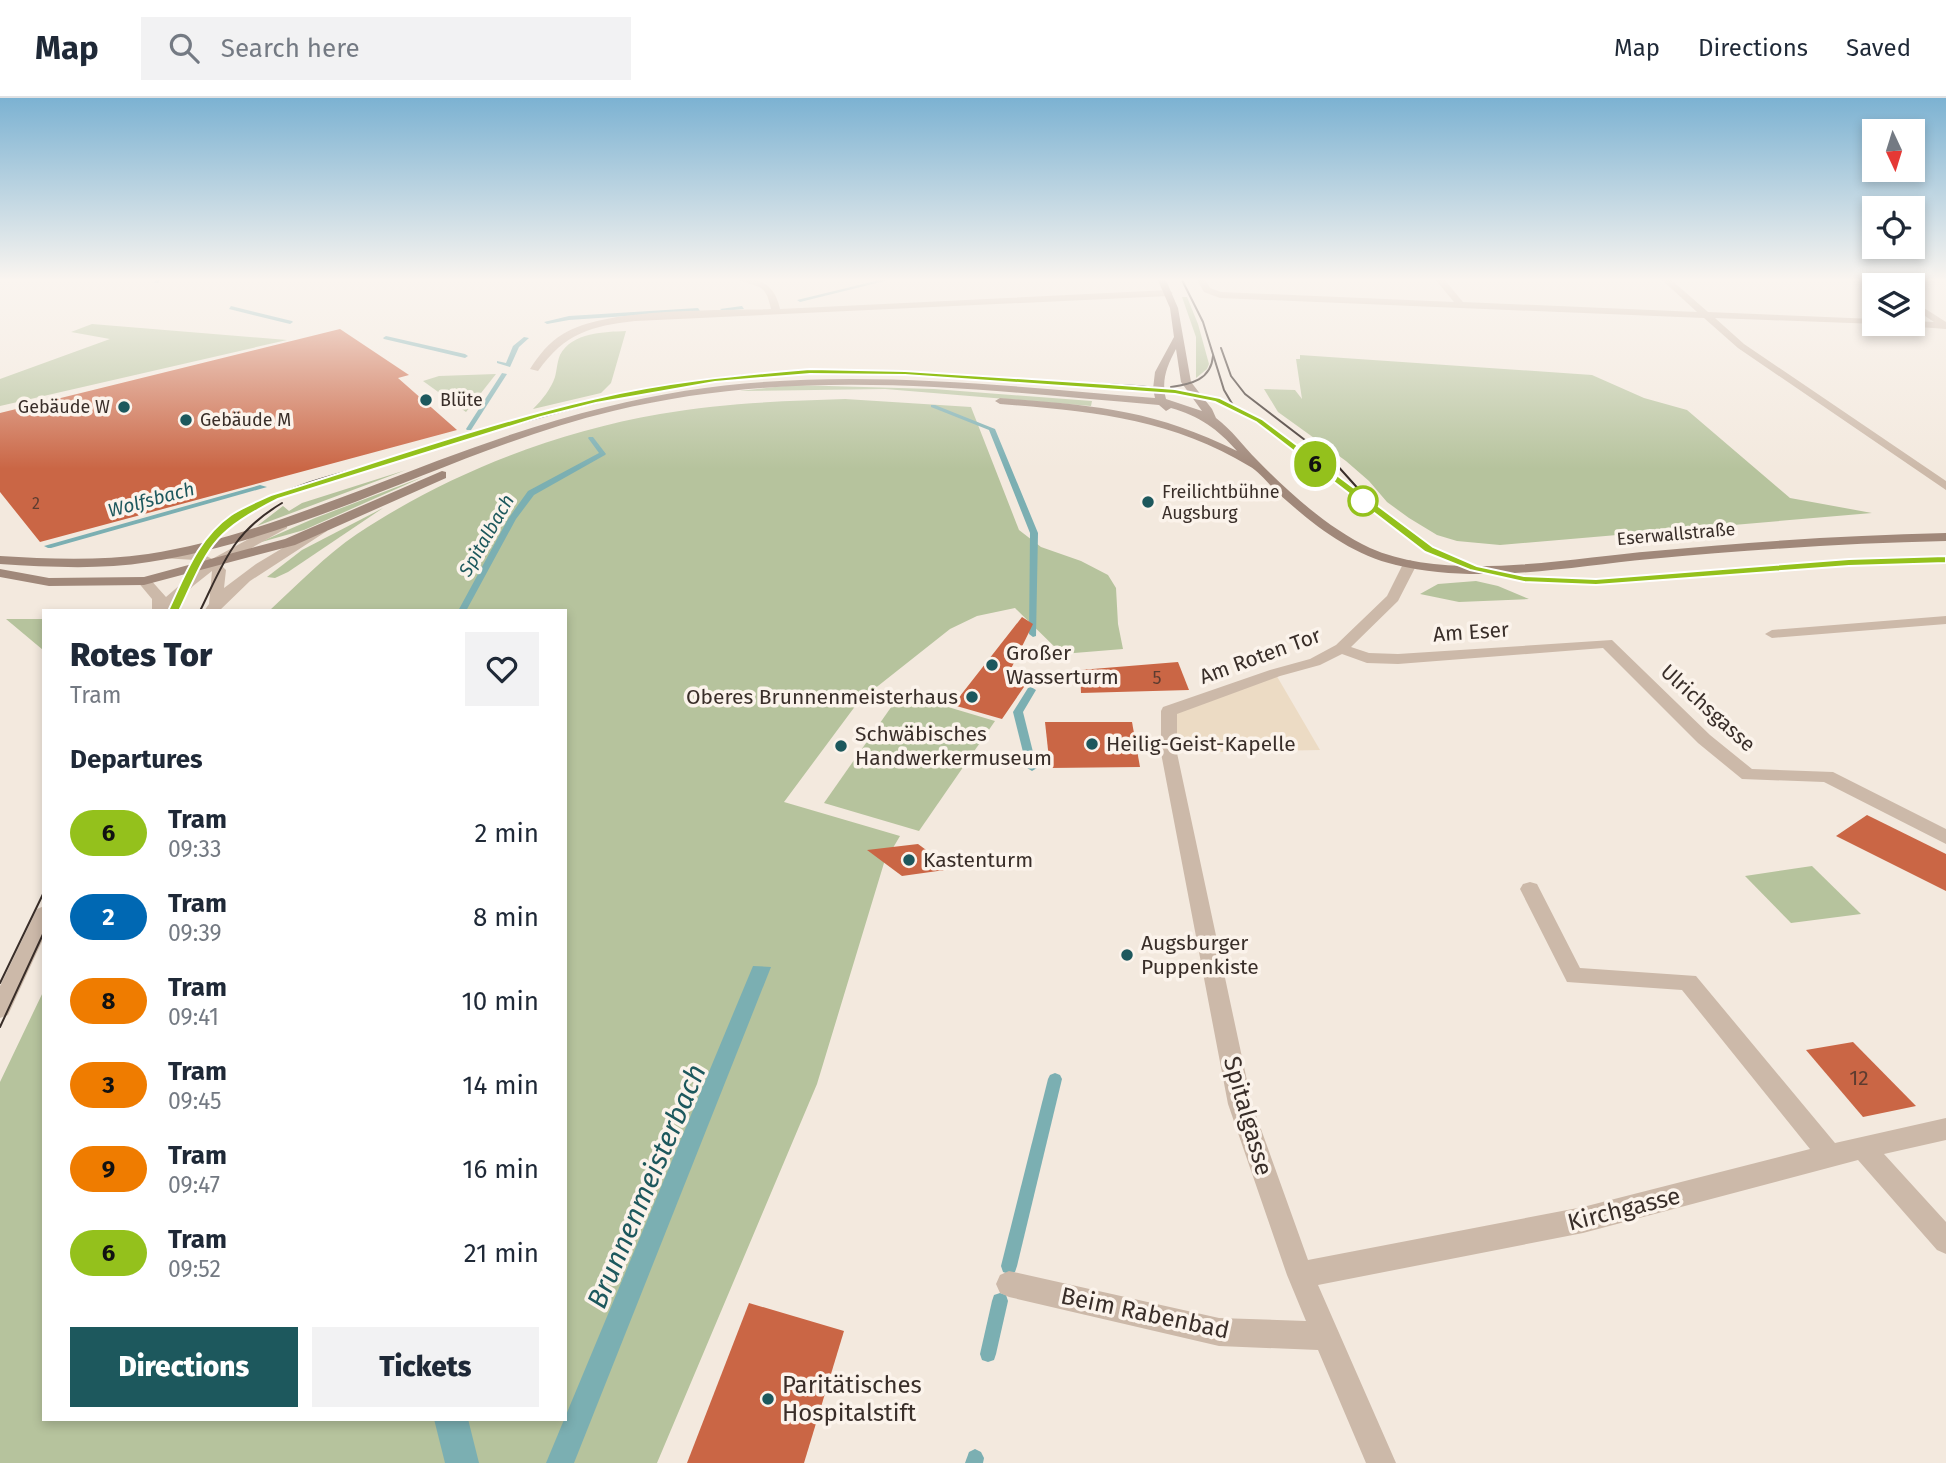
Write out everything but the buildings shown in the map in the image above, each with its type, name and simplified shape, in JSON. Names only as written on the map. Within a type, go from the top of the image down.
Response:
[{"type":"main road","points":[[1176,342],[1159,371],[1157,381],[1162,402],[1180,428]]},
{"type":"main road","points":[[1179,342],[1186,382],[1207,409],[1211,420]]},
{"type":"main road","points":[[0,560],[96,562],[166,555],[282,525],[538,428],[634,403],[730,387],[801,381],[866,381],[1162,402],[1211,420],[1239,445],[1254,464]]},
{"type":"main road","points":[[1105,412],[1146,407],[1162,402],[1186,382]]},
{"type":"main road","points":[[0,573],[72,584],[144,581],[268,549],[327,528],[480,459],[547,435],[616,415],[682,403],[759,394],[847,391],[936,396]]},
{"type":"main road","points":[[986,400],[1105,412],[1180,428],[1254,464]]},
{"type":"main road","name":"Eserwallstraße","points":[[1254,464],[1349,542],[1368,552],[1410,564],[1455,569],[1502,568],[1751,547],[1946,537]]},
{"type":"street","points":[[535,369],[554,342]]},
{"type":"street","points":[[1736,342],[1946,486]]},
{"type":"street","points":[[162,609],[175,593],[210,564],[282,525]]},
{"type":"street","points":[[213,607],[282,552],[327,528]]},
{"type":"street","points":[[166,555],[192,554],[204,558],[219,570],[213,607]]},
{"type":"street","name":"Am Roten Tor","points":[[1169,753],[1169,710],[1315,662],[1340,648],[1393,598],[1410,564]]},
{"type":"street","points":[[144,581],[159,598],[160,609]]},
{"type":"street","points":[[1772,634],[1946,620]]},
{"type":"street","name":"Am Eser","points":[[1340,648],[1367,658],[1398,659],[1607,643]]},
{"type":"street","name":"Ulrichsgasse","points":[[1607,643],[1704,739],[1748,775],[1827,776],[1946,837]]},
{"type":"street","name":"Spitalgasse","points":[[1169,753],[1240,1104],[1300,1275],[1381,1463]]},
{"type":"street","points":[[1530,889],[1574,976],[1688,982],[1830,1155]]},
{"type":"street","points":[[0,1009],[42,918]]},
{"type":"street","name":"Kirchgasse","points":[[1300,1275],[1584,1220],[1830,1155],[1946,1129]]},
{"type":"street","points":[[1863,1148],[1946,1241]]},
{"type":"street","name":"Beim Rabenbad","points":[[1009,1284],[1219,1332],[1325,1336]]},
{"type":"green space","points":[[103,342],[280,342],[0,406],[0,379]]},
{"type":"green space","points":[[572,342],[623,342],[611,383],[601,393],[533,409],[551,386],[560,355]]},
{"type":"green space","points":[[1196,342],[1203,342],[1209,364],[1196,378]]},
{"type":"green space","points":[[1300,355],[1592,375],[1644,398],[1687,410],[1790,498],[1872,513],[1500,545],[1457,541],[1437,535],[1409,518],[1387,502],[1369,481],[1346,461],[1278,412],[1264,389],[1295,390],[1302,399],[1296,359],[1300,359]]},
{"type":"green space","points":[[496,374],[466,412],[423,381],[439,376]]},
{"type":"green space","points":[[794,385],[934,389],[1092,401],[1091,406],[885,389],[739,391]]},
{"type":"green space","points":[[845,399],[971,407],[1019,530],[1041,547],[1081,561],[1108,575],[1116,588],[1118,624],[1123,649],[1062,654],[1015,608],[977,616],[950,629],[859,701],[784,802],[900,836],[884,863],[817,1084],[657,1463],[0,1463],[0,1082],[42,994],[42,1421],[567,1421],[567,609],[271,609],[357,534],[427,493],[502,459],[541,444],[620,422],[683,410]]},
{"type":"green space","points":[[406,470],[257,526],[283,506],[289,511],[302,503]]},
{"type":"green space","points":[[423,477],[304,530],[258,543],[315,518]]},
{"type":"green space","points":[[383,508],[288,572],[275,578],[267,577],[302,550]]},
{"type":"green space","points":[[1476,581],[1498,586],[1529,599],[1459,602],[1420,594],[1438,584]]},
{"type":"green space","points":[[6,619],[42,619],[42,649]]},
{"type":"green space","points":[[901,693],[995,721],[919,831],[824,803]]},
{"type":"green space","points":[[1812,866],[1861,914],[1791,923],[1745,876]]},
{"type":"shaded area","points":[[1275,673],[1320,750],[1169,753],[1169,711]]},
{"type":"water","points":[[753,966],[771,967],[574,1463],[546,1463],[563,1421],[567,1421],[567,1413]]},
{"type":"water","points":[[434,1421],[468,1421],[479,1463],[445,1463]]},
{"type":"waterway","name":"Spitalbach","points":[[402,342],[465,356]]},
{"type":"waterway","name":"Wolfsbach","points":[[499,362],[508,366],[516,346],[521,342]]},
{"type":"waterway","name":"Wolfsbach","points":[[469,429],[504,374]]},
{"type":"waterway","points":[[933,406],[992,429],[1034,533],[1033,634]]},
{"type":"waterway","name":"Spitalbach","points":[[463,609],[512,519],[531,493],[603,454],[591,438]]},
{"type":"waterway","name":"Wolfsbach","points":[[48,546],[263,487]]},
{"type":"waterway","points":[[1031,690],[1018,712],[1032,768]]},
{"type":"waterway","points":[[1009,1266],[1055,1079]]},
{"type":"waterway","points":[[988,1354],[1000,1301]]},
{"type":"waterway","points":[[974,1463],[975,1458]]},
{"type":"tram line","points":[[1209,342],[1224,390],[1234,407]]},
{"type":"tram line","points":[[1221,348],[1231,376],[1245,394],[1335,463],[1362,493]]},
{"type":"tram line","points":[[1171,387],[1193,382],[1204,376],[1213,356]]},
{"type":"tram line","name":"6","points":[[175,609],[202,550],[216,532],[236,516],[274,497],[538,415],[596,400],[715,379],[810,371],[905,373],[1109,387],[1175,392],[1217,400],[1234,406],[1259,421],[1429,550],[1474,568],[1524,579],[1596,582],[1849,562],[1946,560]]},
{"type":"tram line","points":[[175,609],[199,560],[215,536],[236,517],[277,495],[347,471],[611,399],[691,383],[769,373],[884,372],[1127,385],[1172,390],[1216,401],[1262,424],[1372,509],[1419,541],[1470,566],[1523,579],[1598,582],[1946,560]]},
{"type":"tram line","points":[[201,609],[223,563],[240,537],[265,514],[282,503]]},
{"type":"tram line","points":[[0,983],[42,896]]},
{"type":"tram line","points":[[0,1027],[42,936]]},
{"type":"place","name":"Blüte","points":[[426,400]]},
{"type":"place","name":"Gebäude W","points":[[124,407]]},
{"type":"place","name":"Gebäude M","points":[[186,420]]},
{"type":"place","name":"Freilichtbühne Augsburg","points":[[1148,502]]},
{"type":"place","name":"Großer Wasserturm","points":[[992,665]]},
{"type":"place","name":"Oberes Brunnenmeisterhaus","points":[[972,697]]},
{"type":"place","name":"Heilig-Geist-Kapelle","points":[[1092,744]]},
{"type":"place","name":"Schwäbisches Handwerkermuseum","points":[[841,746]]},
{"type":"place","name":"Kastenturm","points":[[909,860]]},
{"type":"place","name":"Augsburger Puppenkiste","points":[[1127,955]]},
{"type":"place","name":"Paritätisches Hospitalstift","points":[[768,1399]]},
{"type":"water label","name":"Brunnenmeisterbach","points":[[646,1186]]}]
